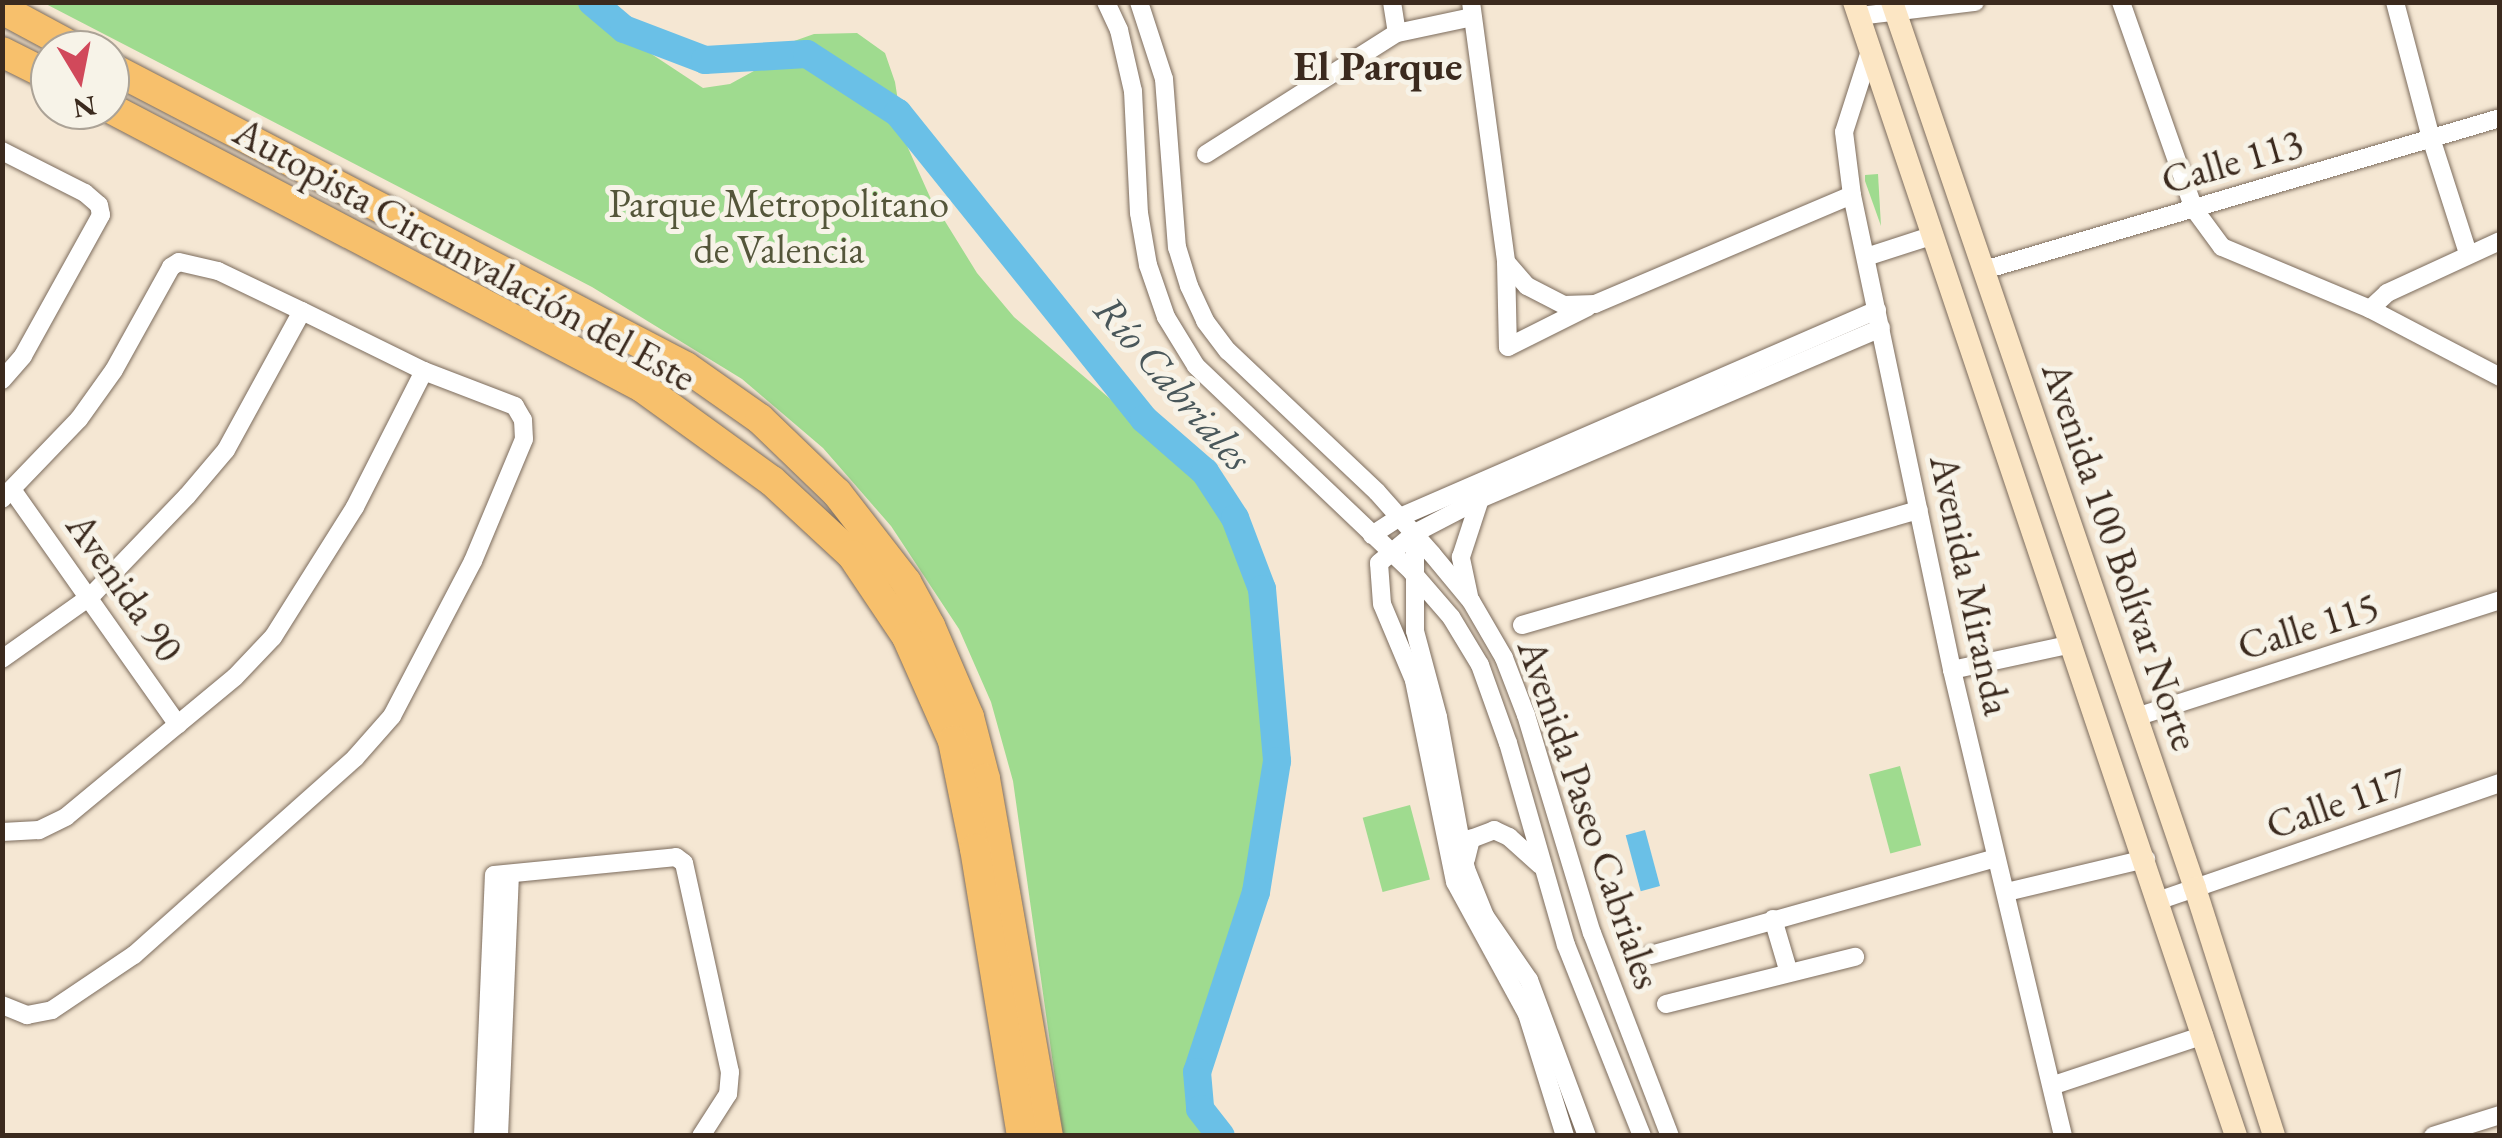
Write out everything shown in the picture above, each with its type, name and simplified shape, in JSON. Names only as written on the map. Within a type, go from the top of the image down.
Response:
[{"type":"highway","points":[[2,8],[42,30]]},
{"type":"highway","points":[[2,52],[30,66]]},
{"type":"highway","name":"Autopista Circunvalación del Este","points":[[130,76],[686,366],[760,419],[837,492],[906,582],[930,626],[968,717],[985,778],[1048,1136]]},
{"type":"highway","name":"Autopista Circunvalación del Este","points":[[130,118],[642,387],[772,482],[852,555],[907,636],[952,741],[981,883],[1020,1130]]},
{"type":"main road","name":"Avenida 100 Bolívar Norte","points":[[1897,6],[2195,888],[2274,1136]]},
{"type":"main road","name":"Avenida 100 Bolívar Norte","points":[[1857,9],[2160,900]]},
{"type":"main road","points":[[2160,900],[2236,1136]]},
{"type":"street","name":"Avenida Paseo Cabriales","points":[[1106,2],[1119,30],[1134,90],[1139,212],[1148,265],[1166,317],[1196,366],[1412,572],[1451,617],[1480,665],[1508,743],[1566,945],[1642,1136]]},
{"type":"street","name":"Avenida Paseo Cabriales","points":[[1139,2],[1164,79],[1177,247],[1205,322],[1283,407],[1400,517],[1471,602],[1504,658],[1526,715],[1592,932],[1670,1136]]},
{"type":"street","points":[[1392,2],[1397,32]]},
{"type":"street","points":[[1857,9],[1974,2]]},
{"type":"street","points":[[2121,2],[2194,208],[2222,247],[2370,309],[2500,376]]},
{"type":"street","points":[[2395,2],[2431,138],[2468,253]]},
{"type":"street","points":[[1206,154],[1397,32],[1472,10],[1506,262],[1508,346],[1595,304],[1852,195]]},
{"type":"street","name":"Avenida Miranda","points":[[1871,48],[1844,132],[1852,195],[1952,670],[1995,858],[2007,892],[2054,1084],[2063,1136]]},
{"type":"street","name":"Calle 113","points":[[1984,270],[2500,118]]},
{"type":"street","points":[[2,151],[85,193],[99,205],[102,215],[23,356],[2,380]]},
{"type":"street","points":[[1866,257],[1934,234]]},
{"type":"street","points":[[2370,309],[2387,293],[2500,241]]},
{"type":"street","points":[[2,1005],[27,1015],[52,1010],[134,955],[355,758],[392,716],[473,561],[524,439],[523,420],[515,406],[424,371],[218,271],[179,262],[171,267],[114,370],[80,419],[8,495]]},
{"type":"street","points":[[1506,262],[1527,286],[1564,305],[1595,304]]},
{"type":"street","points":[[2,659],[91,596],[226,450],[302,310]]},
{"type":"street","points":[[1372,535],[1400,517],[1879,319]]},
{"type":"street","points":[[1565,1136],[1526,1014],[1454,882],[1414,680],[1382,604],[1376,571],[1392,550],[1414,533],[1480,499],[1879,319]]},
{"type":"street","points":[[2,832],[40,830],[66,817],[235,677],[273,637],[355,507],[424,371]]},
{"type":"street","name":"Avenida 90","points":[[8,495],[91,596],[178,725]]},
{"type":"street","points":[[1471,602],[1461,558],[1480,499]]},
{"type":"street","points":[[1522,625],[1920,510]]},
{"type":"street","points":[[1414,533],[1415,631],[1438,717],[1466,869],[1485,916],[1530,980],[1587,1136]]},
{"type":"street","name":"Calle 115","points":[[2136,717],[2500,600]]},
{"type":"street","points":[[1952,670],[2072,644]]},
{"type":"street","name":"Calle 117","points":[[2160,900],[2500,783]]},
{"type":"street","points":[[1466,869],[1471,839],[1494,830],[1509,837],[1542,867]]},
{"type":"street","points":[[1651,955],[1995,858]]},
{"type":"street","points":[[2007,892],[2146,858]]},
{"type":"street","points":[[502,875],[681,859],[730,1072],[728,1094],[701,1136]]},
{"type":"street","points":[[483,1136],[502,875]]},
{"type":"street","points":[[499,1136],[502,875]]},
{"type":"street","points":[[1772,919],[1788,973]]},
{"type":"street","points":[[1666,1004],[1855,957]]},
{"type":"street","points":[[2054,1084],[2204,1035]]},
{"type":"street","points":[[2434,1136],[2500,1114]]},
{"type":"green space","name":"Parque Metropolitano de Valencia","points":[[44,3],[586,3],[606,24],[703,88],[730,84],[763,66],[780,46],[814,34],[857,33],[885,53],[895,82],[904,139],[930,197],[977,273],[1014,317],[1202,477],[1231,520],[1253,565],[1266,618],[1275,692],[1275,784],[1268,860],[1200,1052],[1196,1089],[1214,1135],[1063,1135],[1013,781],[991,702],[959,629],[891,526],[823,448],[742,379],[592,287],[130,48],[130,30],[96,30]]},
{"type":"green space","points":[[1878,174],[1881,226],[1865,181],[1865,175]]},
{"type":"green space","points":[[1900,766],[1921,845],[1890,853],[1869,774]]},
{"type":"green space","points":[[1410,805],[1430,879],[1383,892],[1363,818]]},
{"type":"water","points":[[1645,830],[1660,886],[1641,891],[1626,835]]},
{"type":"waterway","name":"Río Cabriales","points":[[592,2],[624,29],[705,60],[807,54],[898,113],[1144,419],[1205,472],[1235,518],[1262,589],[1277,761],[1256,892],[1197,1072],[1200,1109],[1221,1136]]},
{"type":"district","name":"El Parque","points":[[1378,66]]}]
